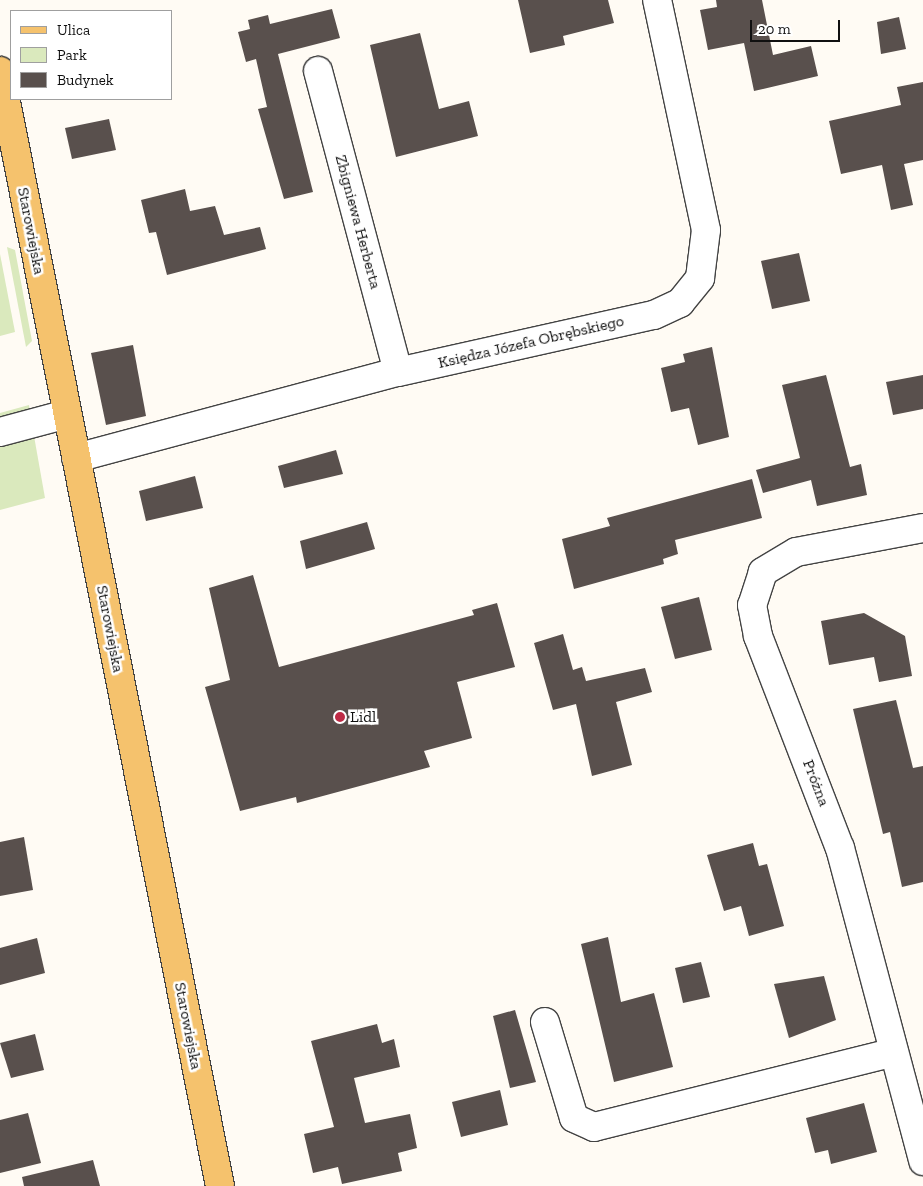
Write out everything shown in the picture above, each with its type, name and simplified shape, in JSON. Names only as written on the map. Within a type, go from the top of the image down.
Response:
[{"type":"main road","name":"Starowiejska","points":[[0,72],[220,1186]]},
{"type":"street","name":"Księdza Józefa Obrębskiego","points":[[76,458],[398,372],[654,315],[680,303],[693,288],[703,268],[706,230],[658,0]]},
{"type":"street","name":"Zbigniewa Herberta","points":[[318,71],[398,372]]},
{"type":"street","points":[[0,432],[67,414]]},
{"type":"street","name":"Próżna","points":[[923,528],[796,552],[763,572],[752,605],[758,636],[840,848],[923,1161]]},
{"type":"street","points":[[545,1022],[574,1118],[594,1127],[894,1052]]},
{"type":"green space","points":[[7,247],[15,250],[32,341],[26,347]]},
{"type":"green space","points":[[0,254],[15,332],[0,336]]},
{"type":"green space","points":[[29,405],[30,413],[0,421],[0,413]]},
{"type":"green space","points":[[34,436],[45,498],[0,510],[0,445]]},
{"type":"building","points":[[518,0],[608,0],[614,23],[563,36],[565,45],[530,53]]},
{"type":"building","points":[[716,0],[762,0],[773,55],[811,46],[818,76],[754,91],[744,43],[708,50],[700,10],[717,7]]},
{"type":"building","points":[[332,9],[340,38],[278,54],[313,192],[284,199],[258,109],[267,107],[256,59],[246,62],[238,32],[250,29],[248,20],[268,15],[270,24]]},
{"type":"building","points":[[899,17],[906,49],[881,54],[877,22]]},
{"type":"building","points":[[420,33],[439,109],[469,101],[478,136],[396,157],[370,45]]},
{"type":"building","points":[[923,82],[923,160],[904,164],[913,205],[891,210],[882,165],[841,174],[829,121],[901,105],[897,87]]},
{"type":"building","points":[[109,119],[116,150],[72,159],[65,128]]},
{"type":"building","points":[[185,189],[190,211],[215,206],[224,235],[260,227],[266,249],[167,275],[156,232],[149,233],[141,200]]},
{"type":"building","points":[[799,253],[810,301],[772,309],[761,261]]},
{"type":"building","points":[[133,345],[146,416],[106,425],[91,353]]},
{"type":"building","points":[[712,347],[729,437],[698,445],[689,408],[671,412],[661,368],[685,362],[683,354]]},
{"type":"building","points":[[826,375],[850,467],[861,464],[867,495],[817,506],[811,480],[763,493],[756,470],[800,458],[782,385]]},
{"type":"building","points":[[923,375],[923,409],[893,415],[886,382]]},
{"type":"building","points":[[336,450],[343,474],[284,488],[278,466]]},
{"type":"building","points":[[195,476],[203,508],[146,521],[139,491]]},
{"type":"building","points":[[752,479],[762,518],[675,540],[678,554],[663,559],[664,564],[574,589],[562,539],[610,526],[607,518]]},
{"type":"building","points":[[367,522],[375,549],[306,569],[300,541]]},
{"type":"building","name":"Lidl","points":[[253,575],[279,667],[474,615],[472,610],[497,603],[515,667],[457,682],[472,738],[424,751],[430,767],[297,803],[296,797],[240,811],[205,687],[230,680],[209,588]]},
{"type":"building","points":[[699,597],[712,650],[675,659],[661,607]]},
{"type":"building","points":[[864,613],[905,636],[912,676],[879,682],[874,657],[829,665],[821,621]]},
{"type":"building","points":[[563,634],[573,670],[582,667],[586,681],[645,668],[652,692],[616,702],[632,765],[592,776],[576,704],[553,710],[534,643]]},
{"type":"building","points":[[896,700],[913,768],[923,766],[923,882],[902,887],[890,832],[883,834],[853,709]]},
{"type":"building","points":[[24,837],[33,890],[0,896],[0,842]]},
{"type":"building","points":[[753,843],[759,866],[767,864],[784,926],[749,936],[741,906],[724,911],[707,855]]},
{"type":"building","points":[[608,937],[621,1002],[654,993],[673,1067],[614,1082],[581,944]]},
{"type":"building","points":[[37,938],[45,973],[0,985],[0,948]]},
{"type":"building","points":[[701,962],[710,997],[683,1003],[675,968]]},
{"type":"building","points":[[824,976],[836,1020],[789,1038],[774,984]]},
{"type":"building","points":[[515,1010],[536,1082],[510,1088],[493,1016]]},
{"type":"building","points":[[377,1024],[382,1043],[394,1039],[400,1067],[354,1078],[365,1123],[410,1114],[417,1148],[398,1153],[402,1171],[342,1184],[338,1167],[313,1173],[304,1134],[334,1127],[311,1041]]},
{"type":"building","points":[[35,1034],[44,1070],[11,1078],[0,1043]]},
{"type":"building","points":[[500,1090],[508,1125],[461,1137],[452,1102]]},
{"type":"building","points":[[864,1103],[877,1152],[831,1164],[828,1150],[815,1153],[806,1118]]},
{"type":"building","points":[[28,1113],[41,1163],[0,1173],[0,1120]]},
{"type":"building","points":[[93,1160],[100,1186],[24,1186],[22,1177]]},
{"type":"place","name":"Lidl","points":[[340,717]]}]
